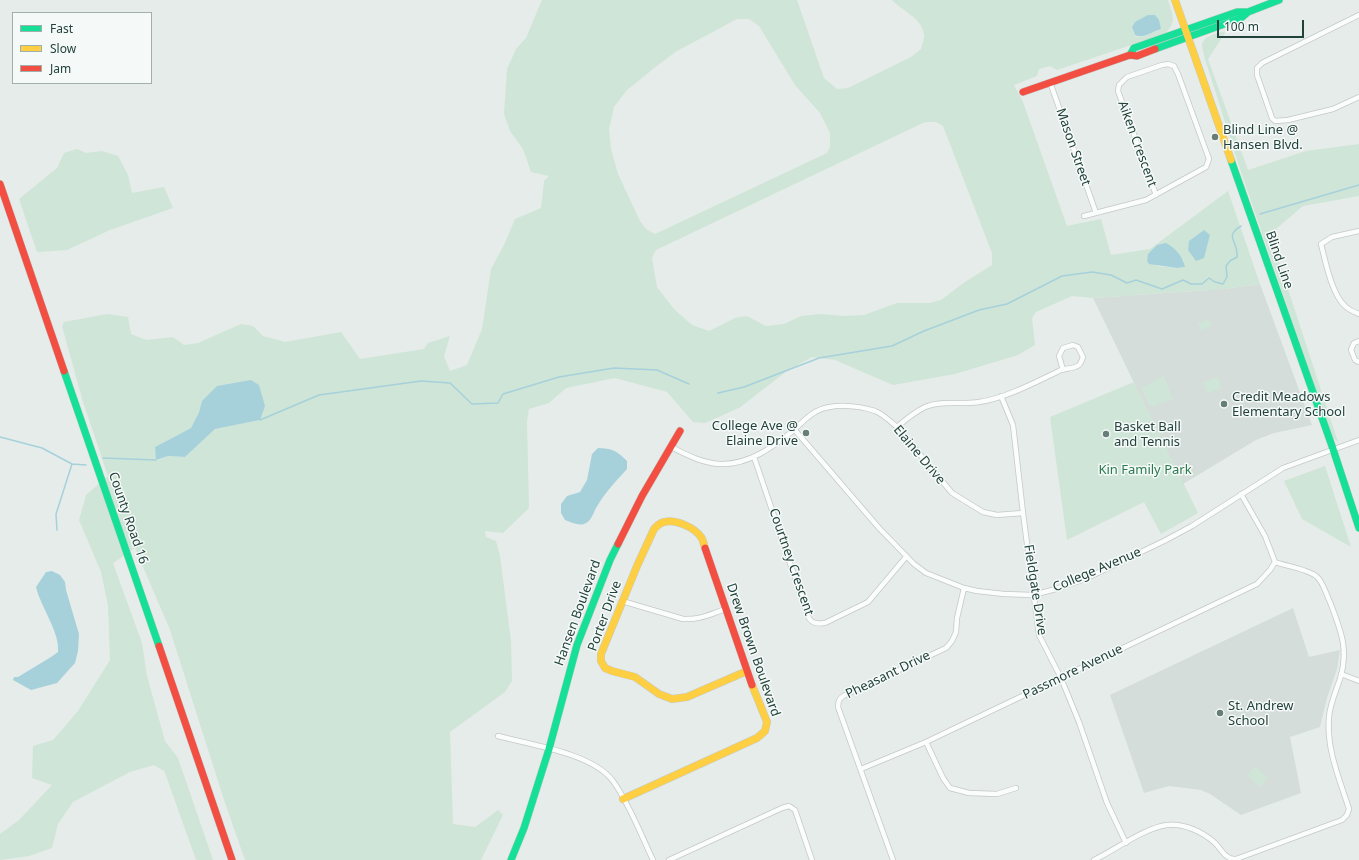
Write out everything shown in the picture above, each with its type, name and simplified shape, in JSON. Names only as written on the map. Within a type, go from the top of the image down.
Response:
[{"type":"street","name":"Blind Line","points":[[1175,0],[1333,449],[1359,528]]},
{"type":"street","points":[[1023,92],[1130,55],[1137,56],[1188,38],[1241,18],[1248,12],[1279,0]]},
{"type":"street","points":[[1130,55],[1134,48],[1237,12],[1248,12]]},
{"type":"street","points":[[1359,15],[1262,63],[1257,68],[1257,75],[1272,118],[1275,121],[1288,120],[1333,109],[1359,97]]},
{"type":"street","name":"Aiken Crescent","points":[[1168,64],[1174,66],[1178,74],[1209,159],[1206,167],[1185,177],[1156,195],[1118,91],[1119,85],[1127,77],[1168,64]]},
{"type":"street","name":"Mason Street","points":[[1050,82],[1096,213]]},
{"type":"street","name":"County Road 16","points":[[0,184],[232,860]]},
{"type":"street","points":[[1084,216],[1146,200],[1156,195]]},
{"type":"street","points":[[1359,231],[1332,237],[1321,244],[1328,274],[1341,302],[1346,307],[1359,314]]},
{"type":"street","points":[[1359,341],[1354,343],[1351,350],[1355,360],[1359,362]]},
{"type":"street","points":[[897,427],[924,408],[936,404],[980,402],[1002,396],[1063,370],[1079,365],[1082,362],[1083,357],[1078,347],[1073,345],[1063,348],[1059,356],[1063,370]]},
{"type":"street","name":"Fieldgate Drive","points":[[1002,396],[1013,425],[1039,635],[1061,678],[1079,722],[1107,803],[1126,843]]},
{"type":"street","name":"Elaine Drive","points":[[794,429],[814,413],[831,407],[847,406],[876,412],[888,419],[897,427],[952,493],[983,512],[997,515],[1023,513]]},
{"type":"street","points":[[671,447],[699,460],[721,464],[739,462],[754,457],[775,445],[794,429]]},
{"type":"street","name":"College Avenue","points":[[794,429],[879,528],[906,557],[926,573],[964,588],[977,591],[1033,595],[1056,589],[1085,578],[1164,541],[1206,517],[1283,468],[1359,440]]},
{"type":"street","name":"Hansen Boulevard","points":[[511,860],[524,828],[549,749],[577,645],[610,560],[642,496],[680,431]]},
{"type":"street","name":"Courtney Crescent","points":[[754,457],[808,616],[812,622],[819,624],[824,623],[868,602],[906,557]]},
{"type":"street","points":[[1094,860],[1143,833],[1167,825],[1182,826],[1201,833],[1215,843],[1223,853],[1232,860],[1342,820],[1347,816],[1349,809],[1330,747],[1329,717],[1345,654],[1339,627],[1319,579],[1310,573],[1275,562],[1265,536],[1241,494]]},
{"type":"street","name":"Drew Brown Boulevard","points":[[624,799],[757,738],[765,731],[767,722],[747,671],[701,537],[691,528],[669,520],[663,521]]},
{"type":"street","name":"Porter Drive","points":[[663,521],[657,524],[622,601],[601,654],[600,658],[604,668],[634,677],[661,695],[677,700],[747,671]]},
{"type":"street","name":"Passmore Avenue","points":[[861,769],[926,742],[1257,584],[1275,562]]},
{"type":"street","name":"Pheasant Drive","points":[[893,860],[838,707],[838,702],[840,698],[946,648],[952,641],[956,632],[964,588]]},
{"type":"street","points":[[622,601],[683,619],[693,620],[700,619],[726,609]]},
{"type":"street","points":[[1341,674],[1359,681]]},
{"type":"street","points":[[498,736],[575,756],[593,764],[612,780],[624,799],[653,860]]},
{"type":"street","points":[[926,742],[943,778],[950,788],[969,793],[996,794],[1016,788]]},
{"type":"street","points":[[669,860],[782,808],[790,806],[795,810],[812,860]]},
{"type":"shaded area","name":"Credit Meadows Elementary School","points":[[1260,284],[1312,425],[1274,433],[1256,440],[1183,484],[1093,298],[1224,289]]},
{"type":"shaded area","name":"St. Andrew School","points":[[1293,608],[1309,657],[1340,650],[1337,669],[1327,698],[1320,727],[1290,737],[1301,793],[1241,815],[1210,794],[1201,790],[1169,786],[1144,793],[1110,695]]},
{"type":"green space","points":[[542,0],[797,0],[824,78],[837,89],[848,88],[911,57],[921,49],[924,36],[920,23],[892,0],[1168,0],[1173,18],[1171,26],[1164,34],[1057,70],[1050,66],[1039,69],[1037,76],[1014,85],[1023,102],[1067,226],[1101,219],[1111,255],[1150,249],[1228,191],[1260,284],[1224,289],[1093,298],[1072,296],[1036,312],[1032,318],[1035,345],[1018,355],[955,374],[893,385],[835,360],[812,357],[787,371],[739,408],[705,423],[693,422],[667,392],[615,378],[566,388],[549,403],[529,409],[527,421],[529,508],[503,533],[485,531],[486,537],[496,541],[500,556],[511,641],[512,681],[505,692],[450,732],[453,824],[475,827],[498,810],[503,815],[481,860],[245,860],[224,800],[170,630],[135,548],[113,563],[142,643],[147,676],[165,741],[178,758],[213,860],[196,860],[164,770],[154,765],[130,772],[73,802],[58,824],[52,848],[29,856],[0,860],[0,834],[19,820],[52,785],[32,778],[33,746],[53,740],[78,711],[110,660],[108,605],[101,572],[79,520],[86,495],[108,476],[83,402],[62,326],[64,322],[107,314],[128,317],[131,334],[146,340],[173,337],[184,345],[198,343],[241,324],[253,326],[263,336],[285,342],[341,332],[360,359],[424,349],[428,343],[450,336],[444,356],[450,371],[467,365],[482,329],[491,269],[504,245],[515,219],[541,208],[544,181],[549,176],[531,172],[523,149],[510,131],[504,114],[507,69],[516,49],[526,38]],"holes":[[[737,19],[749,19],[759,26],[795,85],[820,113],[830,133],[830,147],[827,153],[655,234],[646,229],[640,221],[618,174],[611,149],[609,129],[614,107],[627,90],[677,51]],[[1132,27],[1161,29],[1145,36],[1135,36]],[[925,122],[936,122],[943,126],[992,253],[992,265],[965,282],[941,300],[929,303],[897,303],[864,315],[844,316],[820,314],[801,316],[784,324],[766,326],[747,316],[735,318],[709,331],[692,325],[674,309],[657,287],[652,258],[656,250]],[[1180,256],[1184,261],[1184,267],[1177,268],[1156,266]],[[202,401],[260,420],[215,429],[185,457],[168,456],[157,460],[155,447],[191,428],[199,412]]]},
{"type":"green space","points":[[1225,31],[1208,59],[1248,170],[1306,151],[1359,144],[1359,196],[1303,206],[1270,234],[1338,442],[1332,437],[1241,172],[1204,56],[1202,45],[1205,39],[1211,35]]},
{"type":"green space","points":[[77,149],[86,153],[102,151],[118,156],[128,175],[132,193],[164,187],[173,208],[110,230],[67,250],[37,252],[19,199],[57,168],[64,153]]},
{"type":"green space","points":[[1209,319],[1212,326],[1201,330],[1198,323]]},
{"type":"green space","points":[[1164,376],[1173,399],[1150,406],[1141,388]]},
{"type":"green space","points":[[1218,377],[1222,388],[1207,393],[1203,382]]},
{"type":"green space","name":"Kin Family Park","points":[[1134,382],[1198,513],[1161,534],[1144,502],[1067,540],[1050,417]]},
{"type":"green space","points":[[1325,466],[1351,547],[1302,519],[1284,481]]},
{"type":"green space","points":[[1255,766],[1268,778],[1259,787],[1247,775]]},
{"type":"water","points":[[1148,15],[1155,15],[1159,20],[1161,29],[1144,36],[1135,35],[1132,27],[1135,22]]},
{"type":"water","points":[[1204,230],[1210,235],[1204,258],[1196,261],[1188,250],[1189,241]]},
{"type":"water","points":[[1166,243],[1178,253],[1185,267],[1177,268],[1149,264],[1147,261],[1148,254],[1157,245]]},
{"type":"water","points":[[251,380],[259,385],[265,406],[260,420],[215,429],[185,457],[168,456],[156,460],[155,447],[191,428],[199,412],[202,401],[217,386]]},
{"type":"water","points":[[598,448],[611,449],[617,452],[627,461],[627,469],[605,494],[588,522],[584,524],[574,524],[565,520],[561,513],[561,504],[567,496],[580,492],[587,480],[592,454]]},
{"type":"water","points":[[52,571],[60,575],[65,582],[79,634],[78,651],[75,663],[57,683],[31,690],[13,680],[14,677],[18,677],[58,652],[56,636],[36,587],[46,572]]},
{"type":"waterway","points":[[1260,214],[1359,185]]},
{"type":"waterway","points":[[718,393],[744,387],[819,358],[892,346],[924,331],[979,310],[1007,304],[1062,276],[1092,272],[1111,275],[1127,283],[1136,280],[1162,289],[1183,280],[1191,284],[1202,284],[1209,278],[1215,282],[1223,284],[1227,277],[1226,266],[1230,261],[1237,257],[1236,247],[1232,236],[1233,233],[1241,226]]},
{"type":"waterway","points":[[260,420],[319,395],[421,381],[450,383],[472,404],[498,403],[503,394],[559,377],[614,368],[657,370],[689,384]]},
{"type":"waterway","points":[[0,437],[42,448],[72,464],[86,465]]},
{"type":"waterway","points":[[103,458],[156,460]]},
{"type":"waterway","points":[[57,530],[56,514],[72,464]]},
{"type":"traffic: fast","points":[[1155,49],[1241,18],[1248,12],[1279,0]]},
{"type":"traffic: fast","points":[[1130,55],[1134,48],[1237,12],[1248,12]]},
{"type":"traffic: fast","points":[[1231,160],[1333,449],[1359,528]]},
{"type":"traffic: fast","points":[[64,371],[159,646]]},
{"type":"traffic: fast","points":[[511,860],[524,828],[549,749],[577,645],[610,560],[618,544]]},
{"type":"traffic: slow","points":[[1175,0],[1231,160]]},
{"type":"traffic: slow","points":[[705,548],[702,538],[698,533],[679,523],[668,521],[659,524],[654,529],[637,566],[601,654],[601,661],[605,668],[635,677],[659,694],[672,699],[687,697],[747,671]]},
{"type":"traffic: slow","points":[[623,799],[757,738],[765,731],[767,722],[752,685]]},
{"type":"traffic: jam","points":[[1023,92],[1130,55],[1137,56],[1155,49]]},
{"type":"traffic: jam","points":[[0,184],[64,371]]},
{"type":"traffic: jam","points":[[618,544],[642,496],[680,431]]},
{"type":"traffic: jam","points":[[705,548],[752,685]]},
{"type":"traffic: jam","points":[[159,646],[232,860]]},
{"type":"place","name":"Blind Line @ Hansen Blvd.","points":[[1215,137]]},
{"type":"place","name":"Credit Meadows Elementary School","points":[[1224,404]]},
{"type":"place","name":"College Ave @ Elaine Drive","points":[[806,433]]},
{"type":"place","name":"Basket Ball and Tennis","points":[[1106,434]]},
{"type":"place","name":"St. Andrew School","points":[[1220,713]]}]
